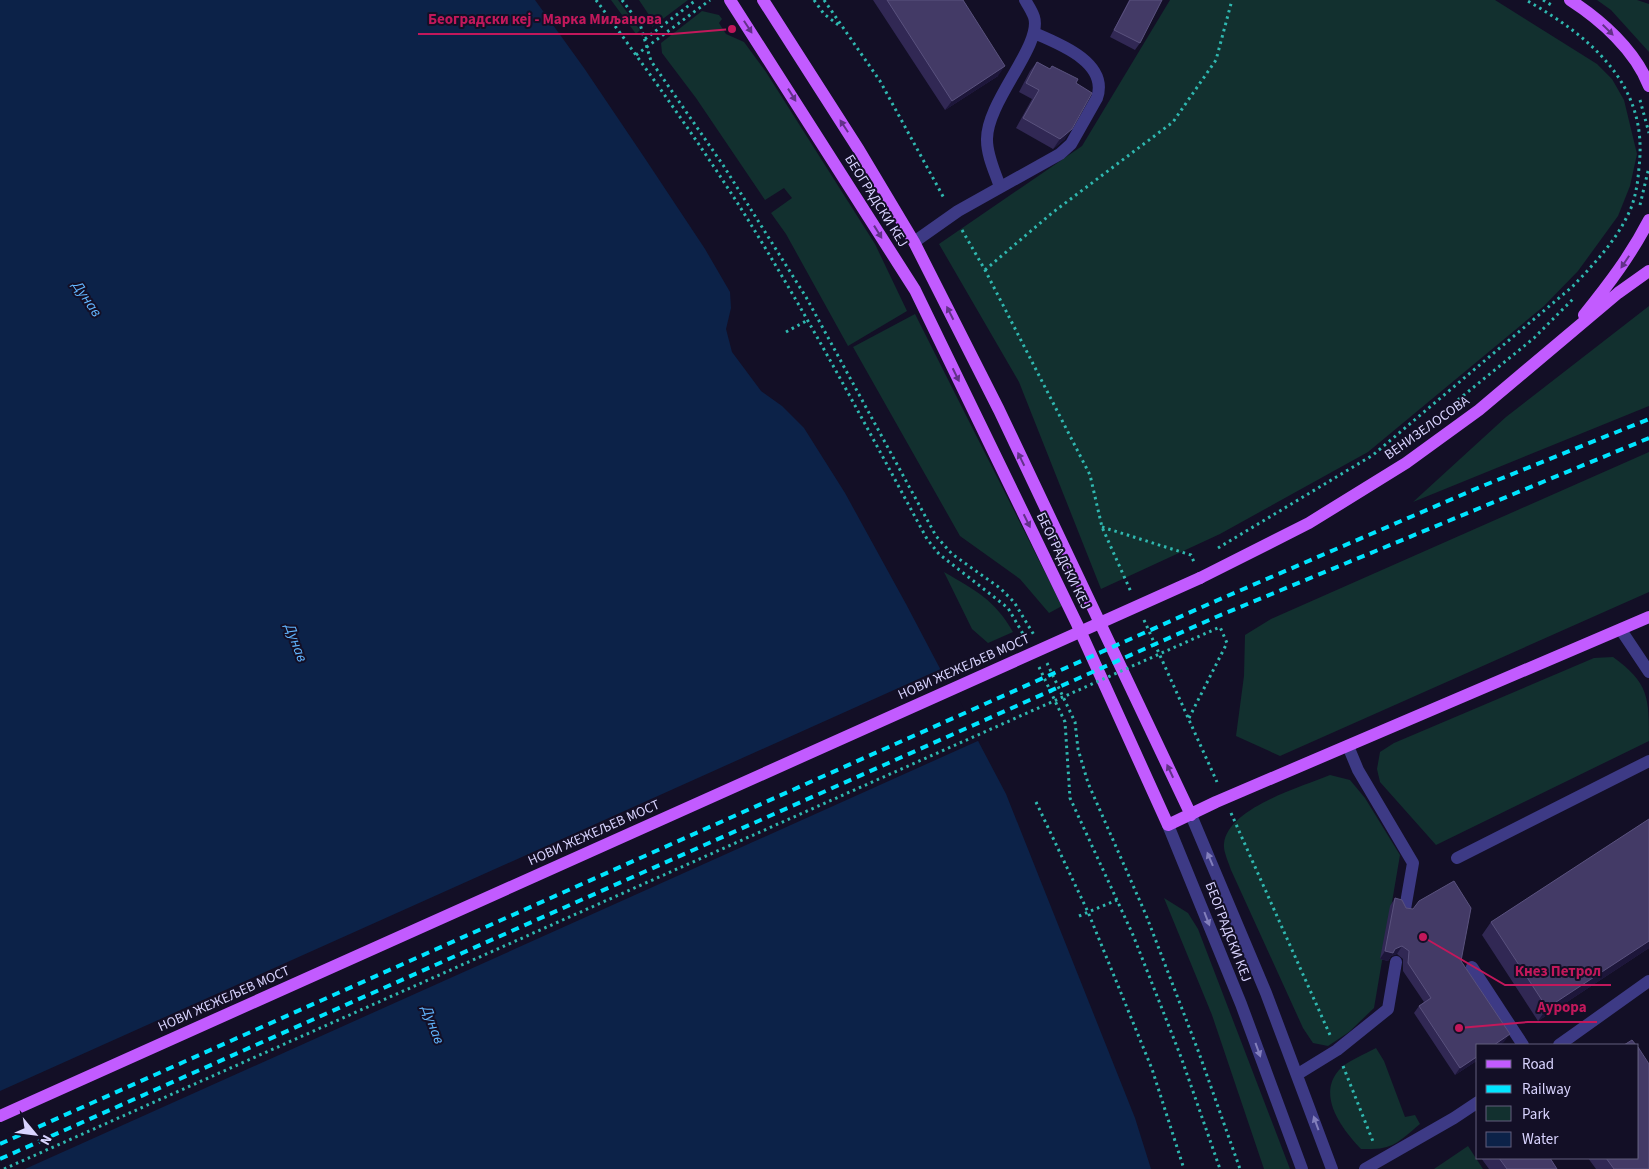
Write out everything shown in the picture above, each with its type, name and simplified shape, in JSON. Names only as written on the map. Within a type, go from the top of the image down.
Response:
[{"type":"main road","name":"БЕОГРАДСКИ КЕЈ","points":[[730,0],[915,290],[1077,624],[1168,825]]},
{"type":"main road","name":"БЕОГРАДСКИ КЕЈ","points":[[763,0],[860,150],[914,242],[999,410],[1191,815]]},
{"type":"main road","points":[[1570,0],[1605,26],[1630,53],[1649,86]]},
{"type":"main road","points":[[1564,340],[1616,275],[1634,248],[1649,220]]},
{"type":"main road","name":"ВЕНИЗЕЛОСОВА","points":[[1200,578],[1309,523],[1390,473],[1478,410],[1618,294],[1649,271]]},
{"type":"main road","name":"НОВИ ЖЕЖЕЉЕВ МОСТ","points":[[0,1116],[1200,578]]},
{"type":"main road","points":[[1168,825],[1216,802],[1649,617]]},
{"type":"street","points":[[1000,188],[989,153],[987,139],[989,122],[997,102],[1034,33],[1034,17],[1025,0]]},
{"type":"street","points":[[914,242],[954,215],[1060,154],[1071,144],[1100,90],[1098,79],[1088,64],[1076,54],[1034,33]]},
{"type":"street","points":[[1621,630],[1649,672]]},
{"type":"street","points":[[1348,746],[1358,770],[1413,863],[1405,909]]},
{"type":"street","points":[[1457,858],[1649,761]]},
{"type":"street","name":"БЕОГРАДСКИ КЕЈ","points":[[1191,815],[1266,993],[1298,1074],[1332,1169]]},
{"type":"street","name":"БЕОГРАДСКИ КЕЈ","points":[[1168,825],[1237,996],[1302,1169]]},
{"type":"street","points":[[1298,1074],[1337,1050],[1388,1009],[1396,962]]},
{"type":"street","points":[[1472,967],[1521,1044]]},
{"type":"street","points":[[1560,1044],[1649,981]]},
{"type":"street","points":[[1365,1169],[1476,1103]]},
{"type":"path","points":[[596,0],[715,169],[761,240],[808,320],[927,539],[939,554],[1008,608],[1030,647]]},
{"type":"path","points":[[622,0],[640,24],[651,61],[723,165],[806,296],[936,536],[952,554],[1000,588],[1014,602],[1038,643]]},
{"type":"path","points":[[645,39],[696,0],[700,6]]},
{"type":"path","points":[[636,55],[710,0]]},
{"type":"path","points":[[814,0],[824,14],[845,30]]},
{"type":"path","points":[[824,0],[880,81],[985,270],[1090,476],[1102,527],[1134,597]]},
{"type":"path","points":[[985,270],[1052,213],[1173,122],[1216,60],[1232,0]]},
{"type":"path","points":[[1216,548],[1373,455],[1572,287],[1602,255],[1621,227],[1631,208],[1637,188],[1641,151],[1638,121],[1627,90],[1615,70],[1598,51],[1574,30],[1526,0]]},
{"type":"path","points":[[1543,0],[1559,10]]},
{"type":"path","points":[[1638,96],[1649,133]]},
{"type":"path","points":[[1639,206],[1649,167]]},
{"type":"path","points":[[1642,199],[1649,201]]},
{"type":"path","points":[[1445,411],[1534,338],[1573,298]]},
{"type":"path","points":[[786,332],[808,320]]},
{"type":"path","points":[[1102,527],[1191,555],[1194,563]]},
{"type":"path","points":[[1194,563],[1201,557]]},
{"type":"path","points":[[1194,563],[1204,562]]},
{"type":"path","points":[[1142,614],[1217,782]]},
{"type":"path","points":[[4,1169],[1220,627],[1226,643],[1189,718]]},
{"type":"path","points":[[1046,661],[1075,722],[1078,749],[1088,783],[1146,915],[1200,1053],[1240,1169]]},
{"type":"path","points":[[1038,663],[1065,722],[1070,798],[1117,900],[1181,1057],[1220,1169]]},
{"type":"path","points":[[1036,802],[1088,912],[1152,1069],[1184,1169]]},
{"type":"path","points":[[1230,810],[1337,1050],[1380,1161]]},
{"type":"path","points":[[1078,916],[1117,900]]},
{"type":"green space","points":[[611,0],[618,0],[640,30],[636,34]]},
{"type":"green space","points":[[639,0],[688,0],[652,27],[651,18]]},
{"type":"green space","points":[[1170,0],[1495,0],[1597,64],[1612,79],[1624,100],[1637,154],[1630,186],[1618,216],[1578,271],[1544,306],[1368,452],[1220,534],[1101,589],[1019,382],[939,244],[1082,146]]},
{"type":"green space","points":[[1597,0],[1637,0],[1649,4],[1649,52],[1611,10]]},
{"type":"green space","points":[[702,11],[719,15],[722,19],[719,23],[726,34],[744,42],[766,72],[875,244],[907,311],[848,346],[786,234],[771,213],[792,198],[784,188],[765,200],[696,98],[662,53],[661,43]]},
{"type":"green space","points":[[1649,306],[1649,406],[1413,502],[1506,417]]},
{"type":"green space","points":[[915,314],[1062,606],[1049,613],[1020,579],[960,536],[853,347]]},
{"type":"green space","points":[[1649,452],[1649,592],[1280,756],[1236,736],[1244,676],[1245,635],[1271,619]]},
{"type":"green space","points":[[944,572],[975,590],[999,612],[1013,632],[988,643],[972,629]]},
{"type":"green space","points":[[1613,657],[1634,675],[1645,692],[1649,741],[1436,845],[1380,782],[1377,769],[1380,752],[1394,743],[1594,658]]},
{"type":"green space","points":[[1330,775],[1350,780],[1365,798],[1400,855],[1374,1008],[1349,1032],[1328,1046],[1313,1043],[1303,1028],[1231,870],[1224,844],[1228,831],[1251,810],[1267,800]]},
{"type":"green space","points":[[1164,898],[1188,913],[1198,929],[1290,1169],[1264,1169],[1212,1015]]},
{"type":"green space","points":[[1376,1048],[1384,1061],[1405,1117],[1415,1115],[1420,1124],[1399,1141],[1387,1147],[1361,1149],[1340,1123],[1331,1101],[1330,1091],[1333,1080],[1342,1067]]},
{"type":"green space","points":[[1468,1146],[1483,1169],[1434,1169]]},
{"type":"water","name":"Дунав","points":[[0,0],[535,0],[644,157],[705,249],[730,292],[731,308],[726,329],[732,352],[761,391],[782,406],[804,428],[845,493],[906,604],[1006,794],[1135,1118],[1151,1169],[0,1169]]},
{"type":"pier","points":[[943,668],[980,740],[25,1169],[0,1169],[0,1091]]},
{"type":"building","points":[[887,0],[963,0],[1005,66],[952,101]]},
{"type":"building","points":[[1130,0],[1162,0],[1140,43],[1114,30]]},
{"type":"building","points":[[1037,62],[1050,69],[1052,66],[1078,79],[1076,83],[1092,93],[1072,129],[1060,139],[1023,118],[1039,90],[1026,83]]},
{"type":"building","points":[[1649,819],[1649,941],[1547,1008],[1491,922]]},
{"type":"building","points":[[1454,881],[1471,908],[1461,961],[1510,1034],[1495,1044],[1476,1044],[1476,1057],[1460,1068],[1419,1006],[1431,998],[1408,963],[1409,951],[1402,946],[1395,949],[1393,953],[1385,951],[1395,898],[1402,900],[1406,908],[1413,909],[1419,901]]},
{"type":"building","points":[[1632,1040],[1635,1044],[1626,1044]]},
{"type":"building","points":[[1639,1049],[1649,1064],[1649,1169],[1614,1169],[1607,1159],[1639,1159]]},
{"type":"building","points":[[1500,1159],[1551,1159],[1557,1169],[1507,1169]]},
{"type":"railway","points":[[0,1144],[1211,603],[1480,487],[1649,419]]},
{"type":"railway","points":[[0,1159],[1216,617],[1649,438]]},
{"type":"place","name":"Београдски кеј - Марка Миљанова","points":[[732,29]]},
{"type":"place","name":"Кнез Петрол","points":[[1423,937]]},
{"type":"place","name":"Аурора","points":[[1459,1028]]}]
